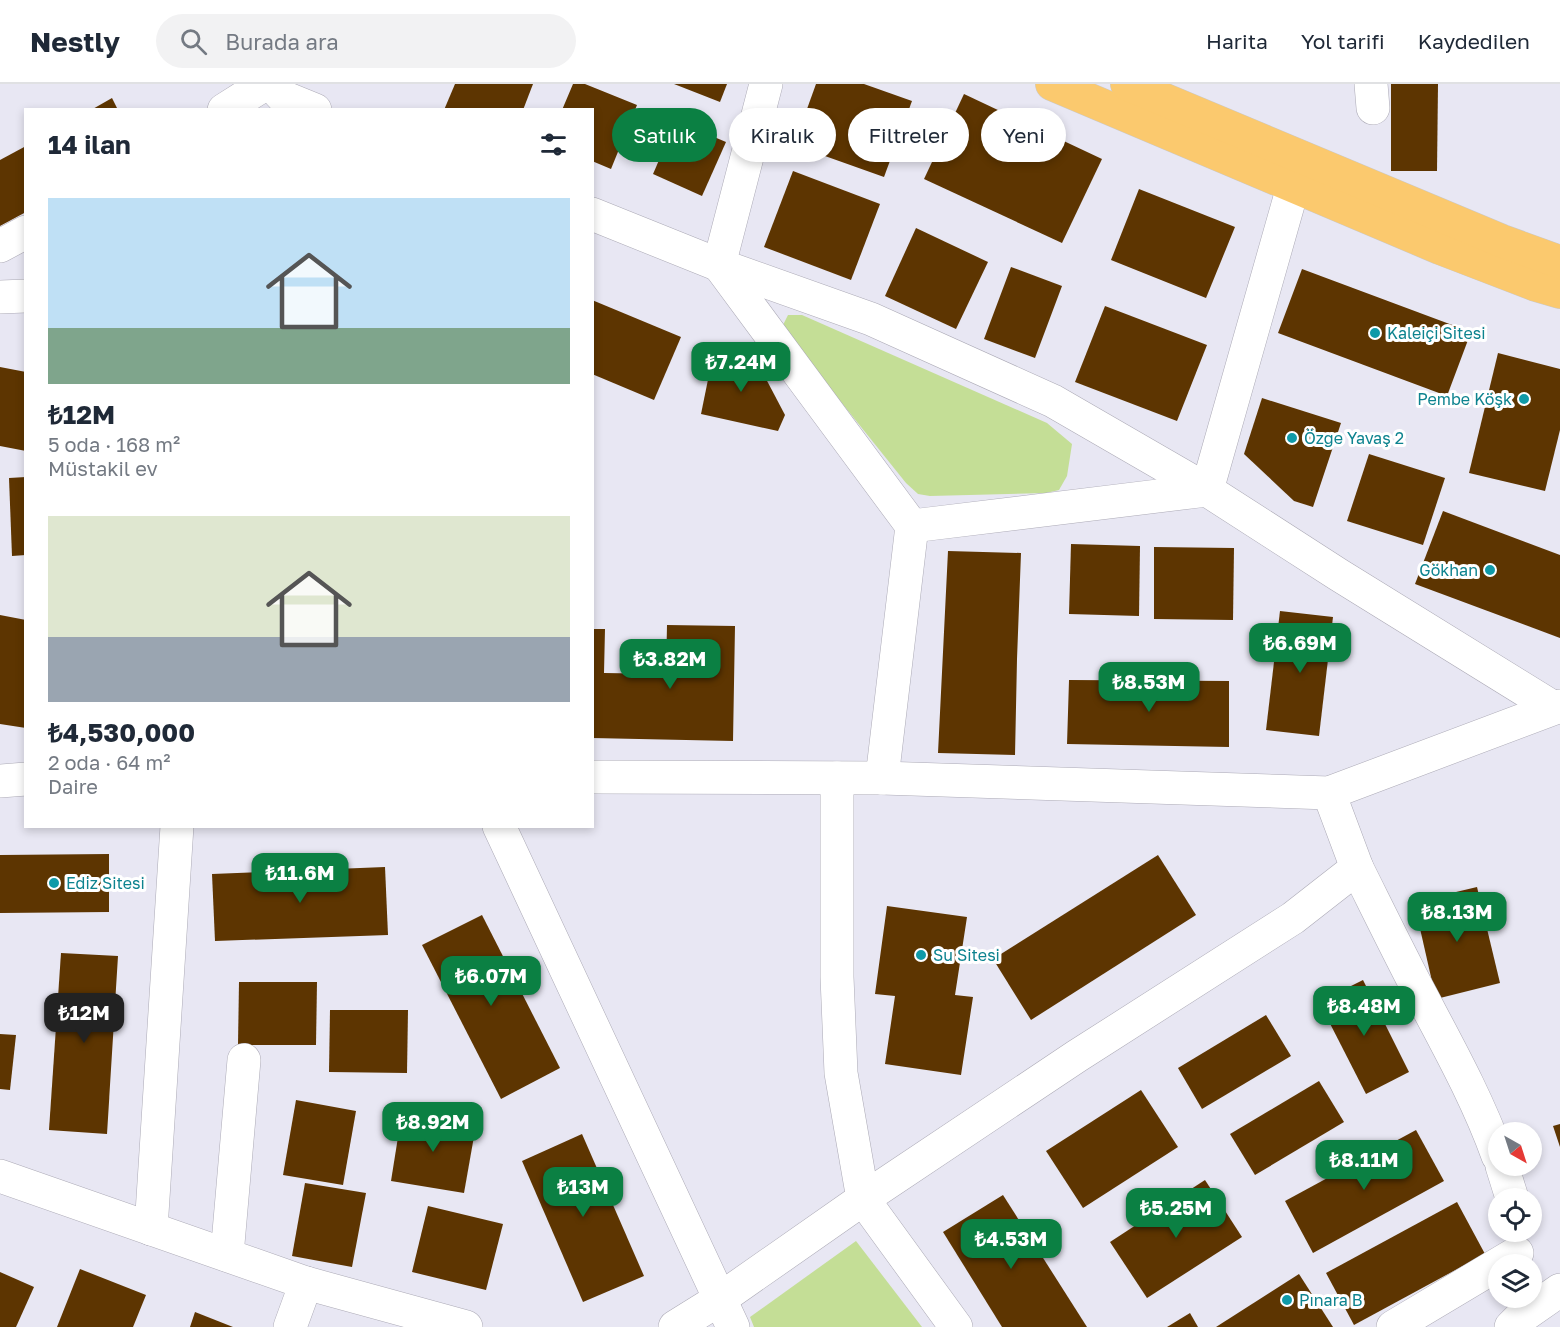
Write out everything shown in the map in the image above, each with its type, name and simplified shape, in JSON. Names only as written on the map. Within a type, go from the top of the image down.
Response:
[{"type":"main road","points":[[1052,84],[1440,248],[1560,292]]},
{"type":"main road","points":[[1127,84],[1461,225],[1560,262]]},
{"type":"street","points":[[227,108],[266,84]]},
{"type":"street","points":[[271,84],[282,97],[310,108]]},
{"type":"street","points":[[718,265],[766,84]]},
{"type":"street","points":[[1207,490],[1293,187]]},
{"type":"street","points":[[594,215],[718,265],[871,319],[1053,401],[1207,490],[1349,581],[1557,707]]},
{"type":"street","points":[[0,246],[24,233]]},
{"type":"street","points":[[718,265],[912,526],[882,778]]},
{"type":"street","points":[[0,297],[24,296]]},
{"type":"street","points":[[912,526],[1207,490]]},
{"type":"street","points":[[594,777],[882,778],[1329,793],[1557,707]]},
{"type":"street","points":[[837,778],[837,977],[841,1072],[862,1199],[956,1327]]},
{"type":"street","points":[[0,782],[24,779]]},
{"type":"street","points":[[1329,793],[1357,868],[1468,1083],[1488,1129]]},
{"type":"street","points":[[151,1229],[177,828]]},
{"type":"street","points":[[500,828],[726,1313]]},
{"type":"street","points":[[675,1327],[726,1313],[862,1199],[1077,1056],[1293,918],[1357,868]]},
{"type":"street","points":[[227,1255],[244,1060]]},
{"type":"street","points":[[0,1176],[306,1282],[466,1327]]},
{"type":"street","points":[[1393,1327],[1516,1250]]},
{"type":"street","points":[[290,1327],[306,1282]]},
{"type":"street","points":[[1509,1327],[1560,1290]]},
{"type":"street","points":[[1509,1327],[1512,1308]]},
{"type":"green space","points":[[788,315],[802,315],[1047,423],[1072,444],[1067,476],[1059,490],[1046,493],[930,496],[918,494],[906,483],[792,341],[783,325]]},
{"type":"green space","points":[[856,1241],[922,1327],[754,1327],[750,1317]]},
{"type":"building","points":[[455,84],[533,84],[524,108],[445,108]]},
{"type":"building","points":[[573,84],[585,84],[637,105],[636,108],[612,108],[612,162],[614,162],[611,169],[594,162],[594,108],[563,108]]},
{"type":"building","points":[[674,84],[727,84],[720,102]]},
{"type":"building","points":[[816,84],[864,84],[912,101],[909,108],[848,108],[848,162],[890,162],[884,177],[836,160],[836,108],[807,108]]},
{"type":"building","points":[[1391,84],[1438,84],[1437,171],[1391,171]]},
{"type":"building","points":[[964,94],[994,108],[981,108],[981,162],[1066,162],[1066,142],[1102,159],[1062,243],[924,179],[932,162],[969,162],[969,108],[957,108]]},
{"type":"building","points":[[112,98],[117,108],[94,108]]},
{"type":"building","points":[[717,138],[726,142],[702,196],[653,174],[658,162],[717,162]]},
{"type":"building","points":[[24,147],[24,213],[0,226],[0,160]]},
{"type":"building","points":[[793,171],[880,204],[851,280],[764,247]]},
{"type":"building","points":[[1139,189],[1235,227],[1206,298],[1111,260]]},
{"type":"building","points":[[916,228],[988,262],[956,329],[885,296]]},
{"type":"building","points":[[1011,267],[1062,286],[1035,358],[984,339]]},
{"type":"building","name":"Kaleiçi Sitesi","points":[[1302,269],[1471,332],[1447,396],[1278,333]]},
{"type":"building","points":[[594,301],[681,337],[654,400],[594,375]]},
{"type":"building","points":[[1105,306],[1207,345],[1177,421],[1075,382]]},
{"type":"building","points":[[714,350],[755,358],[785,415],[778,431],[701,414]]},
{"type":"building","name":"Pembe Köşk","points":[[1498,353],[1560,369],[1560,430],[1545,491],[1469,473]]},
{"type":"building","points":[[0,367],[24,372],[24,451],[0,446]]},
{"type":"building","name":"Özge Yavaş 2","points":[[1262,398],[1341,423],[1313,507],[1294,501],[1244,454]]},
{"type":"building","name":"Gökhan","points":[[1369,454],[1445,478],[1423,545],[1347,521]]},
{"type":"building","points":[[24,477],[24,555],[12,556],[9,478]]},
{"type":"building","name":"Gökhan","points":[[1443,511],[1560,555],[1560,638],[1415,584]]},
{"type":"building","points":[[1071,544],[1140,546],[1139,616],[1069,614]]},
{"type":"building","points":[[1154,547],[1234,548],[1233,620],[1154,619]]},
{"type":"building","points":[[948,551],[1021,553],[1015,755],[938,753]]},
{"type":"building","points":[[1280,611],[1333,617],[1319,736],[1266,730]]},
{"type":"building","points":[[0,615],[24,620],[24,728],[0,724]]},
{"type":"building","points":[[667,625],[735,626],[733,741],[594,738],[594,629],[605,629],[604,673],[666,674]]},
{"type":"building","points":[[1069,680],[1229,681],[1229,747],[1067,744]]},
{"type":"building","name":"Ediz Sitesi","points":[[109,854],[109,912],[0,913],[0,855]]},
{"type":"building","points":[[1158,855],[1196,915],[1031,1020],[993,959]]},
{"type":"building","points":[[385,867],[388,935],[215,941],[212,874]]},
{"type":"building","points":[[1477,887],[1500,983],[1436,999],[1414,902]]},
{"type":"building","name":"Su Sitesi","points":[[887,906],[967,917],[955,995],[973,997],[961,1075],[885,1064],[895,996],[875,994]]},
{"type":"building","points":[[482,915],[560,1068],[501,1099],[422,945]]},
{"type":"building","points":[[61,953],[118,956],[107,1134],[49,1130]]},
{"type":"building","points":[[1363,980],[1409,1072],[1366,1094],[1319,1002]]},
{"type":"building","points":[[239,982],[317,982],[316,1045],[238,1045]]},
{"type":"building","points":[[330,1010],[408,1010],[407,1073],[329,1072]]},
{"type":"building","points":[[1266,1015],[1291,1056],[1202,1109],[1178,1068]]},
{"type":"building","points":[[0,1034],[16,1035],[10,1090],[0,1089]]},
{"type":"building","points":[[1319,1081],[1344,1122],[1255,1175],[1230,1134]]},
{"type":"building","points":[[1141,1090],[1178,1147],[1083,1208],[1046,1151]]},
{"type":"building","points":[[296,1100],[356,1111],[343,1185],[283,1175]]},
{"type":"building","points":[[402,1112],[476,1125],[464,1193],[391,1181]]},
{"type":"building","points":[[1560,1124],[1560,1147],[1553,1126]]},
{"type":"building","points":[[1416,1130],[1444,1181],[1313,1253],[1285,1201]]},
{"type":"building","points":[[582,1134],[644,1276],[583,1302],[522,1161]]},
{"type":"building","points":[[1205,1180],[1242,1237],[1147,1298],[1110,1242]]},
{"type":"building","points":[[305,1183],[366,1193],[352,1267],[292,1256]]},
{"type":"building","points":[[1003,1195],[1087,1327],[1002,1327],[943,1232]]},
{"type":"building","points":[[1457,1202],[1485,1254],[1354,1325],[1326,1273]]},
{"type":"building","points":[[428,1206],[503,1224],[486,1290],[412,1272]]},
{"type":"building","points":[[80,1269],[146,1295],[133,1327],[57,1327]]},
{"type":"building","points":[[0,1272],[34,1287],[16,1327],[0,1327]]},
{"type":"building","name":"Pınara B","points":[[1299,1274],[1333,1327],[1216,1327]]},
{"type":"building","points":[[195,1312],[233,1327],[190,1327]]},
{"type":"building","points":[[1190,1313],[1198,1327],[1167,1327]]},
{"type":"place","name":"Kaleiçi Sitesi","points":[[1375,333]]},
{"type":"place","name":"Pembe Köşk","points":[[1524,399]]},
{"type":"place","name":"Özge Yavaş 2","points":[[1292,438]]},
{"type":"place","name":"Gökhan","points":[[1490,570]]},
{"type":"place","name":"Ediz Sitesi","points":[[54,883]]},
{"type":"place","name":"Su Sitesi","points":[[921,955]]},
{"type":"place","name":"Pınara B","points":[[1287,1300]]}]
